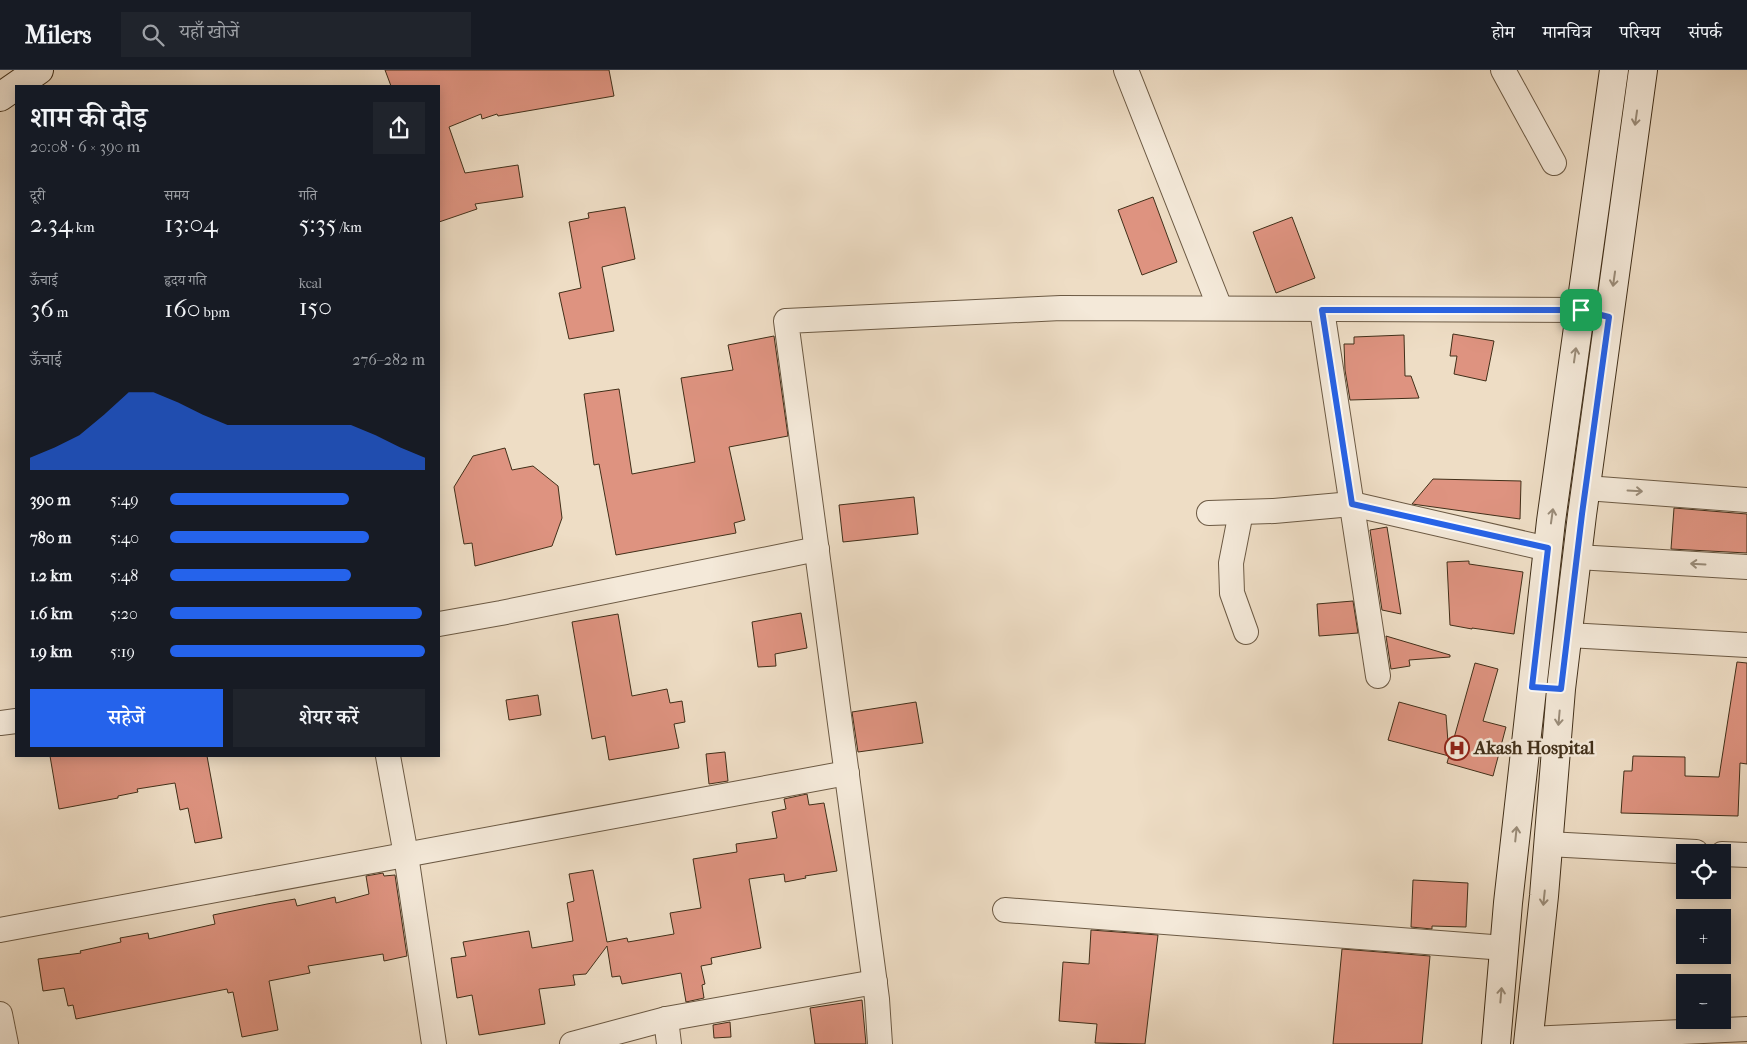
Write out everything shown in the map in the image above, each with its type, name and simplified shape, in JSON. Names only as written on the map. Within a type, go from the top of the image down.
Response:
[{"type":"main road","points":[[17,85],[39,70]]},
{"type":"main road","points":[[1496,1044],[1510,893],[1548,548],[1614,70]]},
{"type":"main road","points":[[1529,1041],[1561,689],[1586,488],[1643,70]]},
{"type":"main road","points":[[0,97],[15,87]]},
{"type":"main road","points":[[1532,687],[1561,689]]},
{"type":"street","points":[[1126,70],[1220,308]]},
{"type":"street","points":[[1503,70],[1554,163]]},
{"type":"street","points":[[880,1044],[875,982],[786,321],[1061,308],[1581,310],[1609,317]]},
{"type":"street","points":[[1322,310],[1378,676]]},
{"type":"street","points":[[1586,488],[1747,500]]},
{"type":"street","points":[[1209,513],[1352,504],[1548,548]]},
{"type":"street","points":[[1241,512],[1231,563],[1231,573],[1232,593],[1246,632]]},
{"type":"street","points":[[440,624],[816,549]]},
{"type":"street","points":[[1578,557],[1747,567]]},
{"type":"street","points":[[1568,635],[1747,644]]},
{"type":"street","points":[[0,723],[15,720]]},
{"type":"street","points":[[388,757],[406,855],[434,1044]]},
{"type":"street","points":[[0,930],[846,773]]},
{"type":"street","points":[[1548,844],[1676,851]]},
{"type":"street","points":[[1731,855],[1747,856]]},
{"type":"street","points":[[1005,910],[1505,948]]},
{"type":"street","points":[[572,1044],[666,1019],[875,982]]},
{"type":"street","points":[[0,1014],[6,1044]]},
{"type":"street","points":[[666,1019],[669,1044]]},
{"type":"street","points":[[1529,1041],[1747,1029]]},
{"type":"building","points":[[385,70],[609,70],[614,96],[498,116],[497,114],[482,119],[481,114],[449,127],[465,173],[518,165],[523,197],[475,204],[477,209],[440,222],[440,85],[391,85]]},
{"type":"building","points":[[1153,197],[1177,262],[1142,275],[1118,210]]},
{"type":"building","points":[[625,207],[635,259],[602,267],[614,331],[569,339],[559,293],[581,288],[569,222],[589,218],[588,213]]},
{"type":"building","points":[[1292,217],[1315,278],[1276,293],[1253,232]]},
{"type":"building","points":[[1453,334],[1494,341],[1486,381],[1454,374],[1457,356],[1450,356]]},
{"type":"building","points":[[1404,335],[1405,376],[1411,376],[1419,398],[1350,400],[1345,370],[1344,344],[1354,344],[1354,337]]},
{"type":"building","points":[[774,336],[788,436],[729,447],[745,520],[734,523],[736,533],[616,555],[599,464],[594,465],[584,394],[619,389],[632,474],[695,462],[681,378],[733,370],[728,345]]},
{"type":"building","points":[[505,448],[512,470],[533,466],[558,486],[562,518],[552,546],[475,566],[472,543],[464,544],[454,487],[473,456]]},
{"type":"building","points":[[1433,479],[1521,481],[1520,519],[1412,504]]},
{"type":"building","points":[[914,497],[918,534],[843,542],[839,505]]},
{"type":"building","points":[[1674,508],[1747,514],[1747,553],[1671,549]]},
{"type":"building","points":[[1387,527],[1401,614],[1382,610],[1370,530]]},
{"type":"building","points":[[1469,561],[1469,564],[1523,572],[1514,634],[1450,625],[1447,562]]},
{"type":"building","points":[[1353,601],[1358,633],[1319,636],[1317,604]]},
{"type":"building","points":[[801,613],[807,648],[775,654],[776,666],[758,667],[752,622]]},
{"type":"building","points":[[618,614],[632,696],[667,689],[670,703],[682,701],[685,722],[674,724],[679,748],[609,760],[605,736],[592,739],[572,622]]},
{"type":"building","points":[[1386,636],[1450,655],[1450,657],[1409,660],[1410,666],[1391,669]]},
{"type":"building","points":[[1737,662],[1747,663],[1747,764],[1740,763],[1738,816],[1621,813],[1624,771],[1632,771],[1633,756],[1685,757],[1685,776],[1719,777]]},
{"type":"building","points":[[1475,663],[1498,669],[1483,721],[1506,727],[1493,776],[1447,763]]},
{"type":"building","points":[[538,695],[541,715],[509,720],[506,700]]},
{"type":"building","points":[[916,702],[923,743],[858,752],[852,712]]},
{"type":"building","points":[[1399,702],[1446,715],[1449,756],[1388,740]]},
{"type":"building","points":[[725,752],[728,781],[709,784],[706,754]]},
{"type":"building","points":[[50,757],[207,757],[222,838],[195,843],[188,808],[180,810],[175,783],[137,789],[138,792],[118,796],[118,798],[59,809]]},
{"type":"building","points":[[807,794],[809,805],[824,803],[837,871],[805,876],[806,878],[785,882],[784,874],[749,879],[761,948],[711,958],[712,964],[701,966],[705,984],[702,985],[704,998],[686,1002],[681,973],[622,984],[620,976],[612,977],[607,946],[586,974],[573,975],[575,985],[539,989],[545,1024],[479,1035],[472,995],[457,998],[451,958],[466,956],[463,942],[529,931],[532,948],[573,941],[567,903],[574,901],[569,874],[593,870],[607,942],[627,938],[628,942],[674,934],[670,913],[701,908],[693,859],[737,852],[736,844],[777,838],[772,812],[786,809],[784,799]]},
{"type":"building","points":[[383,873],[384,876],[395,875],[407,956],[384,961],[383,954],[308,966],[310,973],[269,981],[278,1030],[242,1037],[233,992],[228,993],[227,989],[76,1019],[73,1005],[68,1006],[64,988],[43,991],[38,959],[81,953],[80,951],[121,942],[120,938],[148,933],[149,939],[215,924],[213,915],[267,904],[295,899],[297,906],[335,897],[336,903],[369,894],[366,876]]},
{"type":"building","points":[[1413,880],[1468,883],[1466,927],[1432,926],[1432,929],[1411,927]]},
{"type":"building","points":[[1091,930],[1158,935],[1145,1044],[1095,1043],[1097,1024],[1059,1021],[1063,962],[1089,964]]},
{"type":"building","points":[[1342,949],[1430,956],[1422,1044],[1333,1044]]},
{"type":"building","points":[[862,1000],[866,1044],[815,1044],[810,1008]]},
{"type":"building","points":[[730,1022],[731,1037],[714,1038],[713,1025]]},
{"type":"place","name":"Akash Hospital","points":[[1457,748]]},
{"type":"route","points":[[1322,310],[1581,310],[1609,317],[1582,514],[1561,689],[1532,687],[1548,548],[1352,504],[1322,310]]}]
